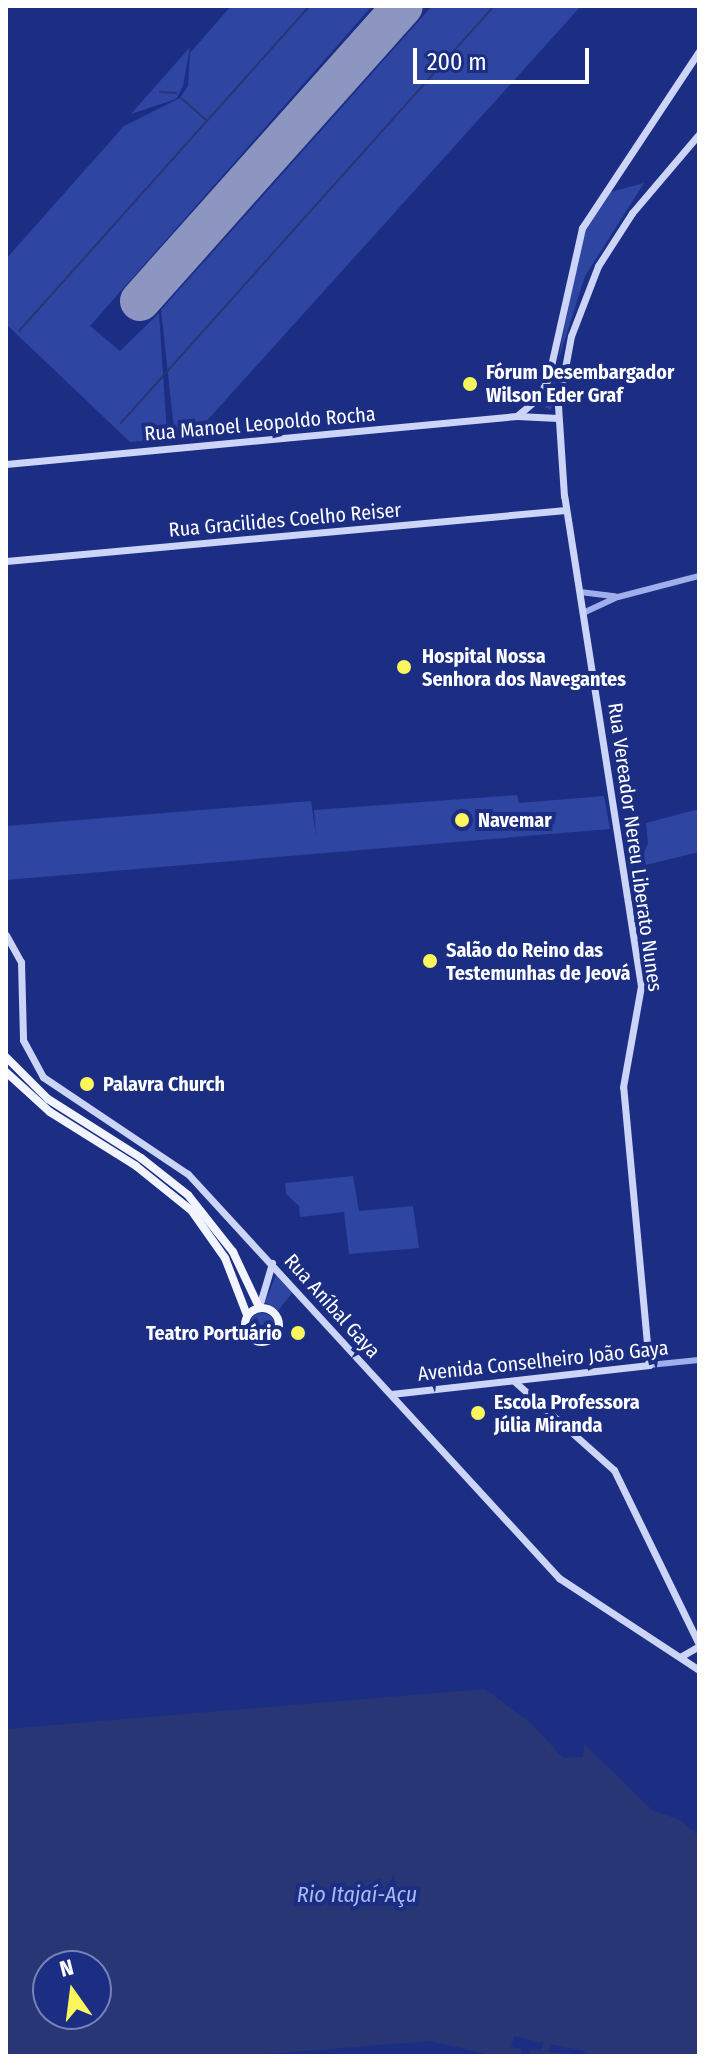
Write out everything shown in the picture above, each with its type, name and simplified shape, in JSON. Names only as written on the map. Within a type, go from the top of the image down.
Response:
[{"type":"highway","points":[[6,1057],[48,1099],[141,1158],[188,1195],[233,1252],[259,1307],[277,1318],[278,1330],[270,1340],[257,1341],[248,1335],[247,1315],[225,1258],[191,1210],[154,1178],[50,1112],[6,1072]]},
{"type":"highway","points":[[247,1315],[259,1307]]},
{"type":"main road","points":[[517,416],[537,399],[548,379],[582,228],[699,51]]},
{"type":"main road","name":"Rua Vereador Nereu Liberato Nunes","points":[[649,1365],[623,1087],[641,986],[566,510],[558,418],[571,336],[598,266],[632,213],[699,134]]},
{"type":"main road","name":"Rua Manoel Leopoldo Rocha","points":[[6,464],[517,416],[558,418]]},
{"type":"main road","name":"Rua Gracilides Coelho Reiser","points":[[6,561],[566,510]]},
{"type":"main road","name":"Rua Aníbal Gaya","points":[[6,935],[20,956],[20,1025],[37,1070],[63,1095],[180,1168],[272,1263],[559,1578],[699,1670]]},
{"type":"main road","points":[[259,1307],[272,1263]]},
{"type":"main road","name":"Avenida Conselheiro João Gaya","points":[[391,1394],[649,1365]]},
{"type":"main road","points":[[514,1381],[614,1470],[699,1645],[680,1657]]},
{"type":"street","points":[[583,613],[618,597],[699,576]]},
{"type":"street","points":[[580,592],[618,597]]},
{"type":"street","name":"Avenida Conselheiro João Gaya","points":[[649,1365],[699,1360]]},
{"type":"shaded area","points":[[231,6],[372,6],[90,326],[120,351],[159,313],[167,434],[164,439],[130,442],[6,324],[6,259],[124,126],[180,98],[188,86],[190,53]]},
{"type":"shaded area","points":[[432,6],[581,6],[194,435],[175,438],[161,310]]},
{"type":"shaded area","points":[[190,47],[183,86],[176,99],[131,114]]},
{"type":"shaded area","points":[[644,183],[585,276],[558,361],[551,410],[545,407],[552,392],[582,235],[603,194]]},
{"type":"shaded area","points":[[517,795],[519,803],[604,796],[610,829],[6,880],[6,826],[311,801],[316,837],[314,810]]},
{"type":"shaded area","points":[[699,809],[699,852],[629,869],[629,860],[642,858],[648,843],[646,823]]},
{"type":"shaded area","points":[[353,1176],[359,1211],[413,1206],[419,1248],[349,1254],[344,1212],[300,1217],[299,1206],[286,1194],[285,1183]]},
{"type":"shaded area","points":[[276,1275],[292,1293],[277,1312],[265,1302]]},
{"type":"shaded area","points":[[262,1313],[273,1320],[274,1325],[267,1336],[262,1337],[251,1330],[250,1325],[257,1314]]},
{"type":"water","name":"Rio Itajaí-Açu","points":[[485,1689],[533,1725],[563,1758],[583,1757],[584,1744],[652,1810],[680,1820],[699,1836],[699,2056],[496,2056],[430,2041],[245,2056],[6,2056],[6,1729]]},
{"type":"pier","points":[[514,2036],[543,2043],[541,2051],[531,2049],[529,2056],[520,2056],[522,2049],[511,2047]]},
{"type":"pier","points":[[550,2044],[585,2051],[584,2056],[548,2052]]},
{"type":"waterway","points":[[19,331],[310,6]]},
{"type":"waterway","points":[[121,423],[494,6]]},
{"type":"waterway","points":[[160,92],[176,93]]},
{"type":"waterway","points":[[181,98],[206,120]]},
{"type":"runway","points":[[140,301],[403,6]]},
{"type":"place","name":"Fórum Desembargador Wilson Eder Graf","points":[[470,384]]},
{"type":"place","name":"Hospital Nossa Senhora dos Navegantes","points":[[404,667]]},
{"type":"place","name":"Navemar","points":[[462,820]]},
{"type":"place","name":"Salão do Reino das Testemunhas de Jeová","points":[[430,961]]},
{"type":"place","name":"Palavra Church","points":[[87,1084]]},
{"type":"place","name":"Teatro Portuário","points":[[298,1333]]},
{"type":"place","name":"Escola Professora Júlia Miranda","points":[[478,1413]]}]
